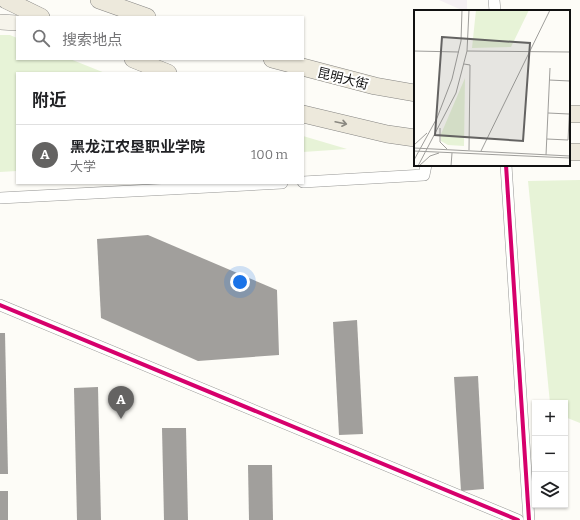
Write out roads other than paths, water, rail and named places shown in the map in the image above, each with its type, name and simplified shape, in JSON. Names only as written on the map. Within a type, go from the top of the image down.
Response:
[{"type":"main road","points":[[6,0],[39,16]]},
{"type":"main road","points":[[99,0],[144,16]]},
{"type":"main road","points":[[0,22],[16,23]]},
{"type":"main road","points":[[136,60],[166,72]]},
{"type":"main road","name":"昆明大街","points":[[276,60],[375,86],[414,93]]},
{"type":"main road","points":[[304,114],[387,134],[414,138]]},
{"type":"street","points":[[494,0],[495,10]]},
{"type":"street","points":[[304,182],[424,175],[426,166]]},
{"type":"street","points":[[506,166],[530,520]]},
{"type":"street","points":[[0,198],[263,184]]},
{"type":"street","points":[[0,305],[518,520]]},
{"type":"place","name":"黑龙江农垦职业学院","points":[[121,419]]}]
